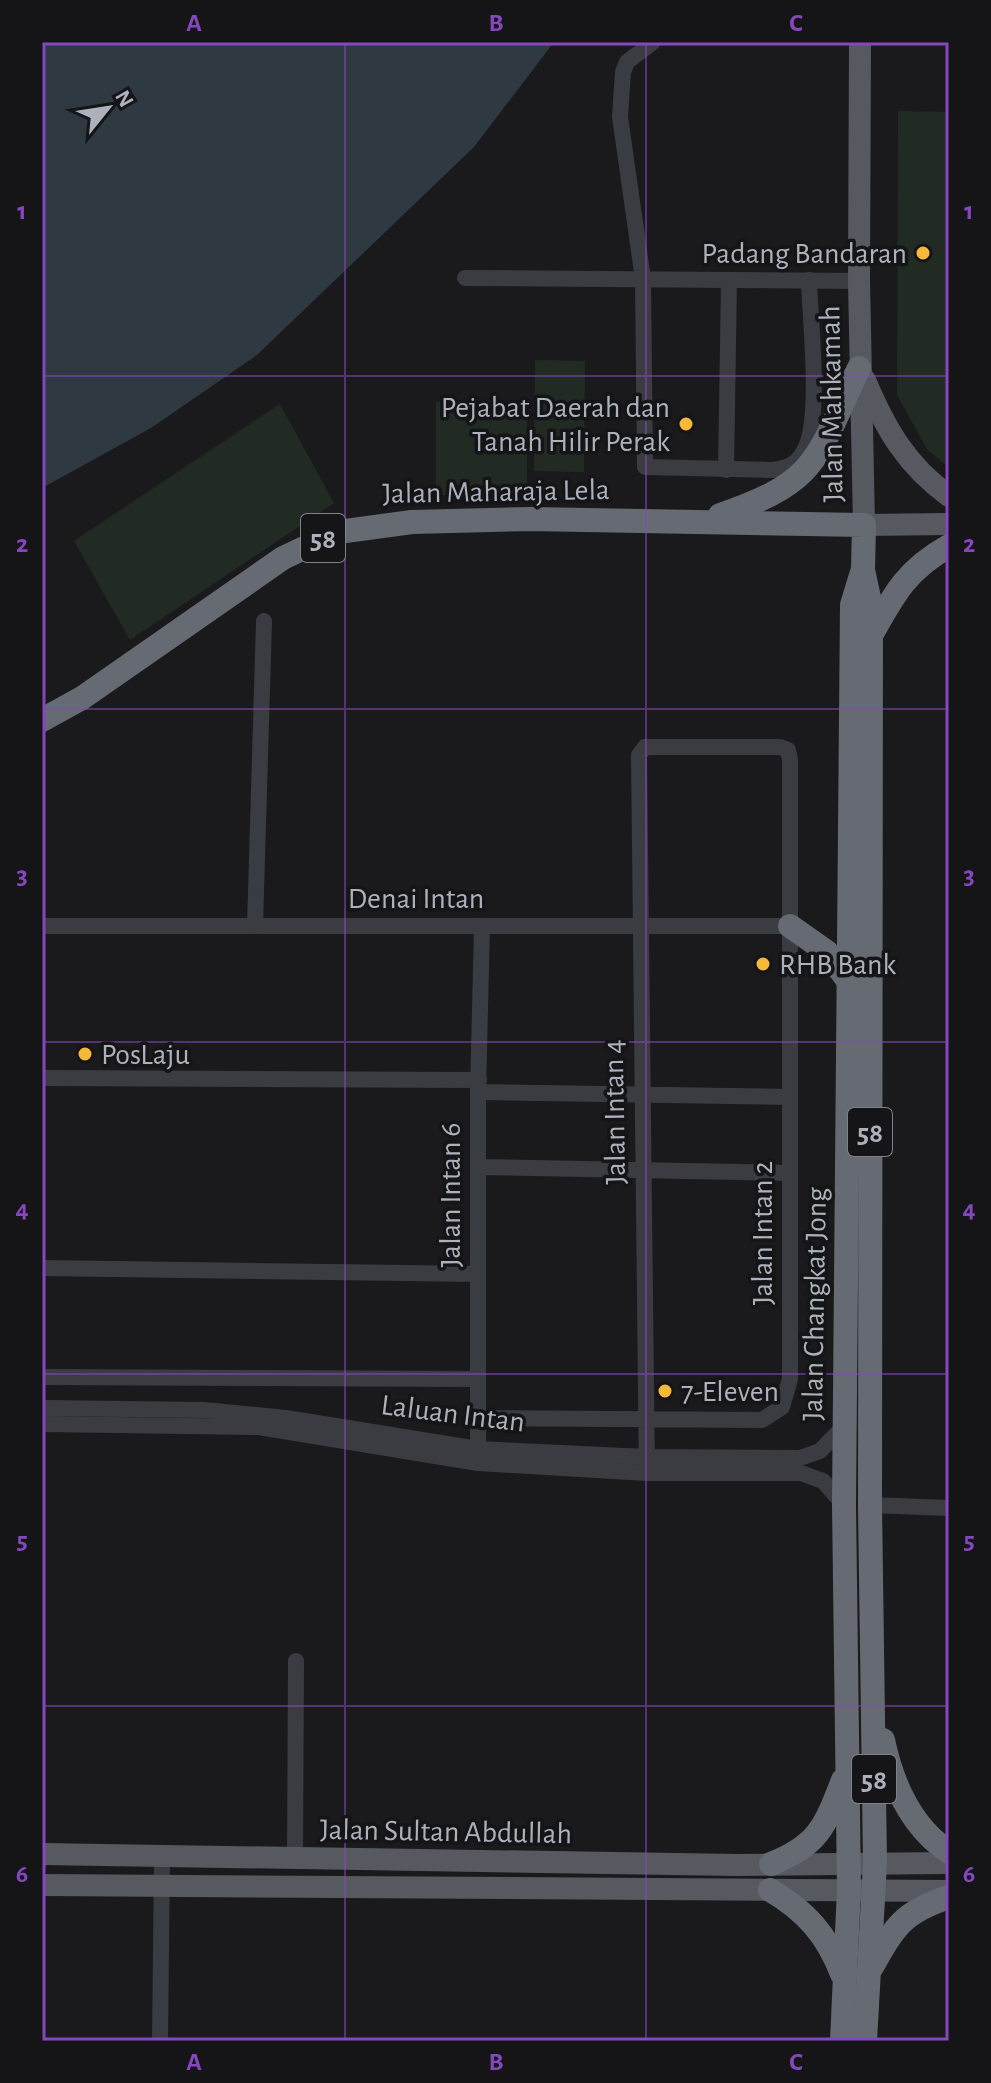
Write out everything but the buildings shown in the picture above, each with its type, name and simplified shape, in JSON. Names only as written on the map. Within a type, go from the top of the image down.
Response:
[{"type":"highway","points":[[703,521],[754,504],[799,478],[819,455],[859,368]]},
{"type":"highway","name":"Jalan Maharaja Lela","points":[[42,720],[82,698],[283,558],[338,532],[412,522],[703,521],[864,525]]},
{"type":"highway","name":"Jalan Changkat Jong","points":[[864,525],[863,570],[871,607],[870,1505],[875,1863],[865,2041]]},
{"type":"highway","points":[[871,637],[898,587],[917,567],[949,546]]},
{"type":"highway","name":"Jalan Changkat Jong","points":[[842,2041],[849,1889],[844,1505],[852,605],[863,570]]},
{"type":"highway","points":[[790,926],[827,952],[849,982]]},
{"type":"highway","points":[[873,1695],[898,1790],[929,1836],[949,1852]]},
{"type":"highway","points":[[771,1864],[797,1854],[822,1831],[847,1770]]},
{"type":"highway","points":[[770,1890],[791,1902],[814,1924],[834,1953],[845,1984]]},
{"type":"highway","points":[[869,1972],[901,1919],[949,1894]]},
{"type":"main road","name":"Jalan Mahkamah","points":[[860,42],[859,368],[864,525]]},
{"type":"main road","points":[[859,368],[897,446],[913,467],[949,496]]},
{"type":"main road","points":[[864,525],[949,524]]},
{"type":"main road","name":"Jalan Sultan Abdullah","points":[[42,1854],[771,1864],[949,1863]]},
{"type":"main road","name":"Jalan Sultan Abdullah","points":[[42,1885],[874,1889],[949,1894]]},
{"type":"street","points":[[653,42],[627,62],[621,84],[620,117],[643,279],[645,467],[726,470],[789,467],[807,446],[812,406],[809,280]]},
{"type":"street","points":[[465,278],[859,281]]},
{"type":"street","points":[[726,470],[729,280]]},
{"type":"street","points":[[255,926],[264,621]]},
{"type":"street","name":"Jalan Intan 4","points":[[646,1465],[640,749],[751,747],[788,750]]},
{"type":"street","name":"Jalan Intan 2","points":[[478,1418],[762,1420],[782,1407],[790,1379],[788,750]]},
{"type":"street","name":"Denai Intan","points":[[42,926],[790,926]]},
{"type":"street","name":"Jalan Intan 6","points":[[478,1456],[478,1086],[482,926]]},
{"type":"street","points":[[42,1078],[478,1086],[790,1097]]},
{"type":"street","points":[[478,1167],[790,1173]]},
{"type":"street","points":[[42,1268],[478,1274]]},
{"type":"street","points":[[42,1377],[478,1379]]},
{"type":"street","name":"Laluan Intan","points":[[42,1408],[204,1410],[301,1420],[478,1456]]},
{"type":"street","name":"Laluan Intan","points":[[42,1424],[259,1427],[478,1456],[801,1473],[823,1481],[844,1505]]},
{"type":"street","name":"Laluan Intan","points":[[646,1465],[800,1458],[820,1451],[845,1425]]},
{"type":"street","points":[[870,1505],[949,1508]]},
{"type":"street","points":[[295,1859],[296,1661]]},
{"type":"street","points":[[160,2041],[162,1857]]},
{"type":"shaded area","points":[[42,42],[554,42],[474,147],[257,355],[151,428],[42,488]]},
{"type":"shaded area","name":"Padang Bandaran","points":[[898,111],[949,112],[949,468],[927,449],[897,395]]},
{"type":"shaded area","points":[[535,360],[585,361],[584,472],[534,471]]},
{"type":"shaded area","points":[[436,402],[527,402],[527,495],[436,495]]},
{"type":"shaded area","points":[[280,404],[334,503],[130,640],[74,541]]},
{"type":"place","name":"Padang Bandaran","points":[[923,253]]},
{"type":"place","name":"Pejabat Daerah dan Tanah Hilir Perak","points":[[686,424]]},
{"type":"place","name":"RHB Bank","points":[[763,964]]},
{"type":"place","name":"PosLaju","points":[[85,1054]]},
{"type":"place","name":"7-Eleven","points":[[665,1391]]}]
